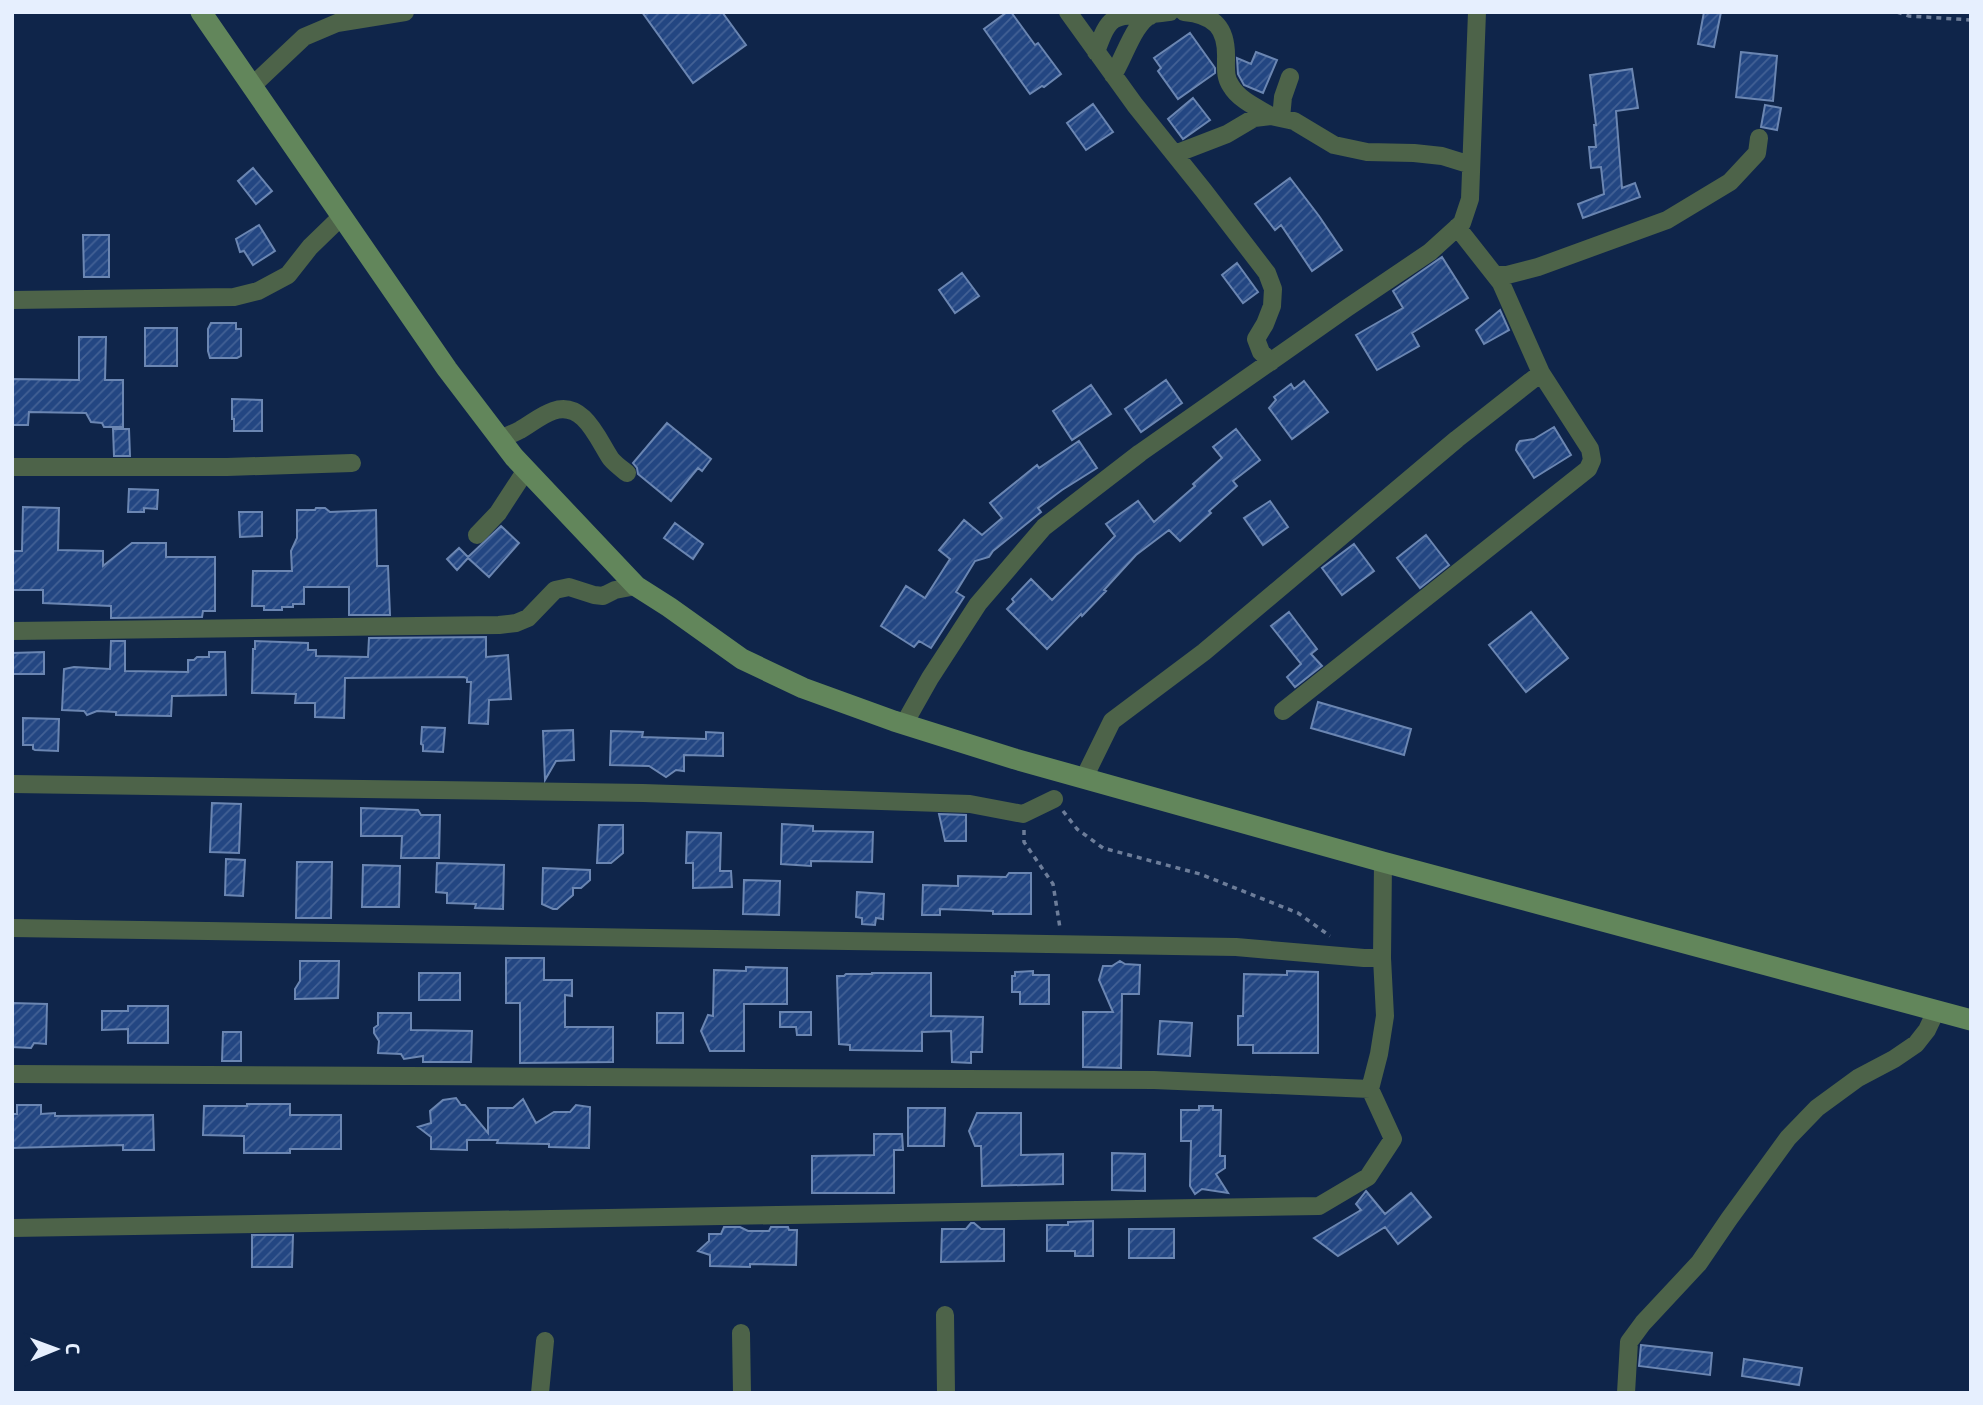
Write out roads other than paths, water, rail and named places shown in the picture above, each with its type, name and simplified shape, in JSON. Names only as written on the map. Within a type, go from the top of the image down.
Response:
[{"type":"main road","points":[[201,12],[447,369],[500,439],[636,586],[742,659],[803,688],[1015,759],[1382,862],[1971,1020]]},
{"type":"street","points":[[252,86],[304,37],[337,23],[404,12]]},
{"type":"street","points":[[1068,12],[1135,105],[1267,273],[1273,289],[1272,306],[1256,339],[1261,352],[1271,362]]},
{"type":"street","points":[[1096,52],[1103,32],[1112,19],[1125,15],[1150,16],[1170,12]]},
{"type":"street","points":[[1184,12],[1199,14],[1216,23],[1225,41],[1226,74],[1231,87],[1245,100],[1276,117]]},
{"type":"street","points":[[904,724],[978,604],[1044,527],[1140,453],[1430,252],[1462,223],[1470,199],[1477,12]]},
{"type":"street","points":[[1113,75],[1131,39],[1143,21],[1150,16]]},
{"type":"street","points":[[1276,117],[1290,77]]},
{"type":"street","points":[[1175,154],[1227,134],[1254,118],[1276,117],[1294,121],[1334,145],[1367,152],[1442,156],[1471,165]]},
{"type":"street","points":[[1495,275],[1507,275],[1538,267],[1667,220],[1730,182],[1757,153],[1759,138]]},
{"type":"street","points":[[12,300],[234,297],[258,291],[288,275],[310,247],[342,216]]},
{"type":"street","points":[[1283,711],[1588,469],[1592,460],[1590,449],[1541,373],[1514,309],[1495,275],[1458,227]]},
{"type":"street","points":[[1084,778],[1112,721],[1204,652],[1457,439],[1541,373]]},
{"type":"street","points":[[500,439],[547,413],[557,409],[570,410],[587,420],[611,460],[627,473]]},
{"type":"street","points":[[12,467],[228,467],[352,463]]},
{"type":"street","points":[[477,536],[498,513],[526,470]]},
{"type":"street","points":[[12,631],[499,625],[528,618],[555,590],[569,587],[603,596],[615,590],[636,586]]},
{"type":"street","points":[[12,784],[657,793],[970,804],[1023,814],[1054,799]]},
{"type":"street","points":[[12,1228],[1319,1206],[1368,1177],[1393,1139],[1370,1088],[1385,1016],[1382,862]]},
{"type":"street","points":[[12,928],[1236,947],[1382,958]]},
{"type":"street","points":[[1626,1393],[1629,1342],[1643,1323],[1699,1263],[1788,1138],[1817,1108],[1858,1078],[1916,1044],[1927,1030],[1936,1010]]},
{"type":"street","points":[[12,1073],[1153,1080],[1370,1088]]},
{"type":"street","points":[[944,1315],[946,1393]]},
{"type":"street","points":[[741,1334],[741,1393]]},
{"type":"street","points":[[540,1393],[545,1341]]}]
